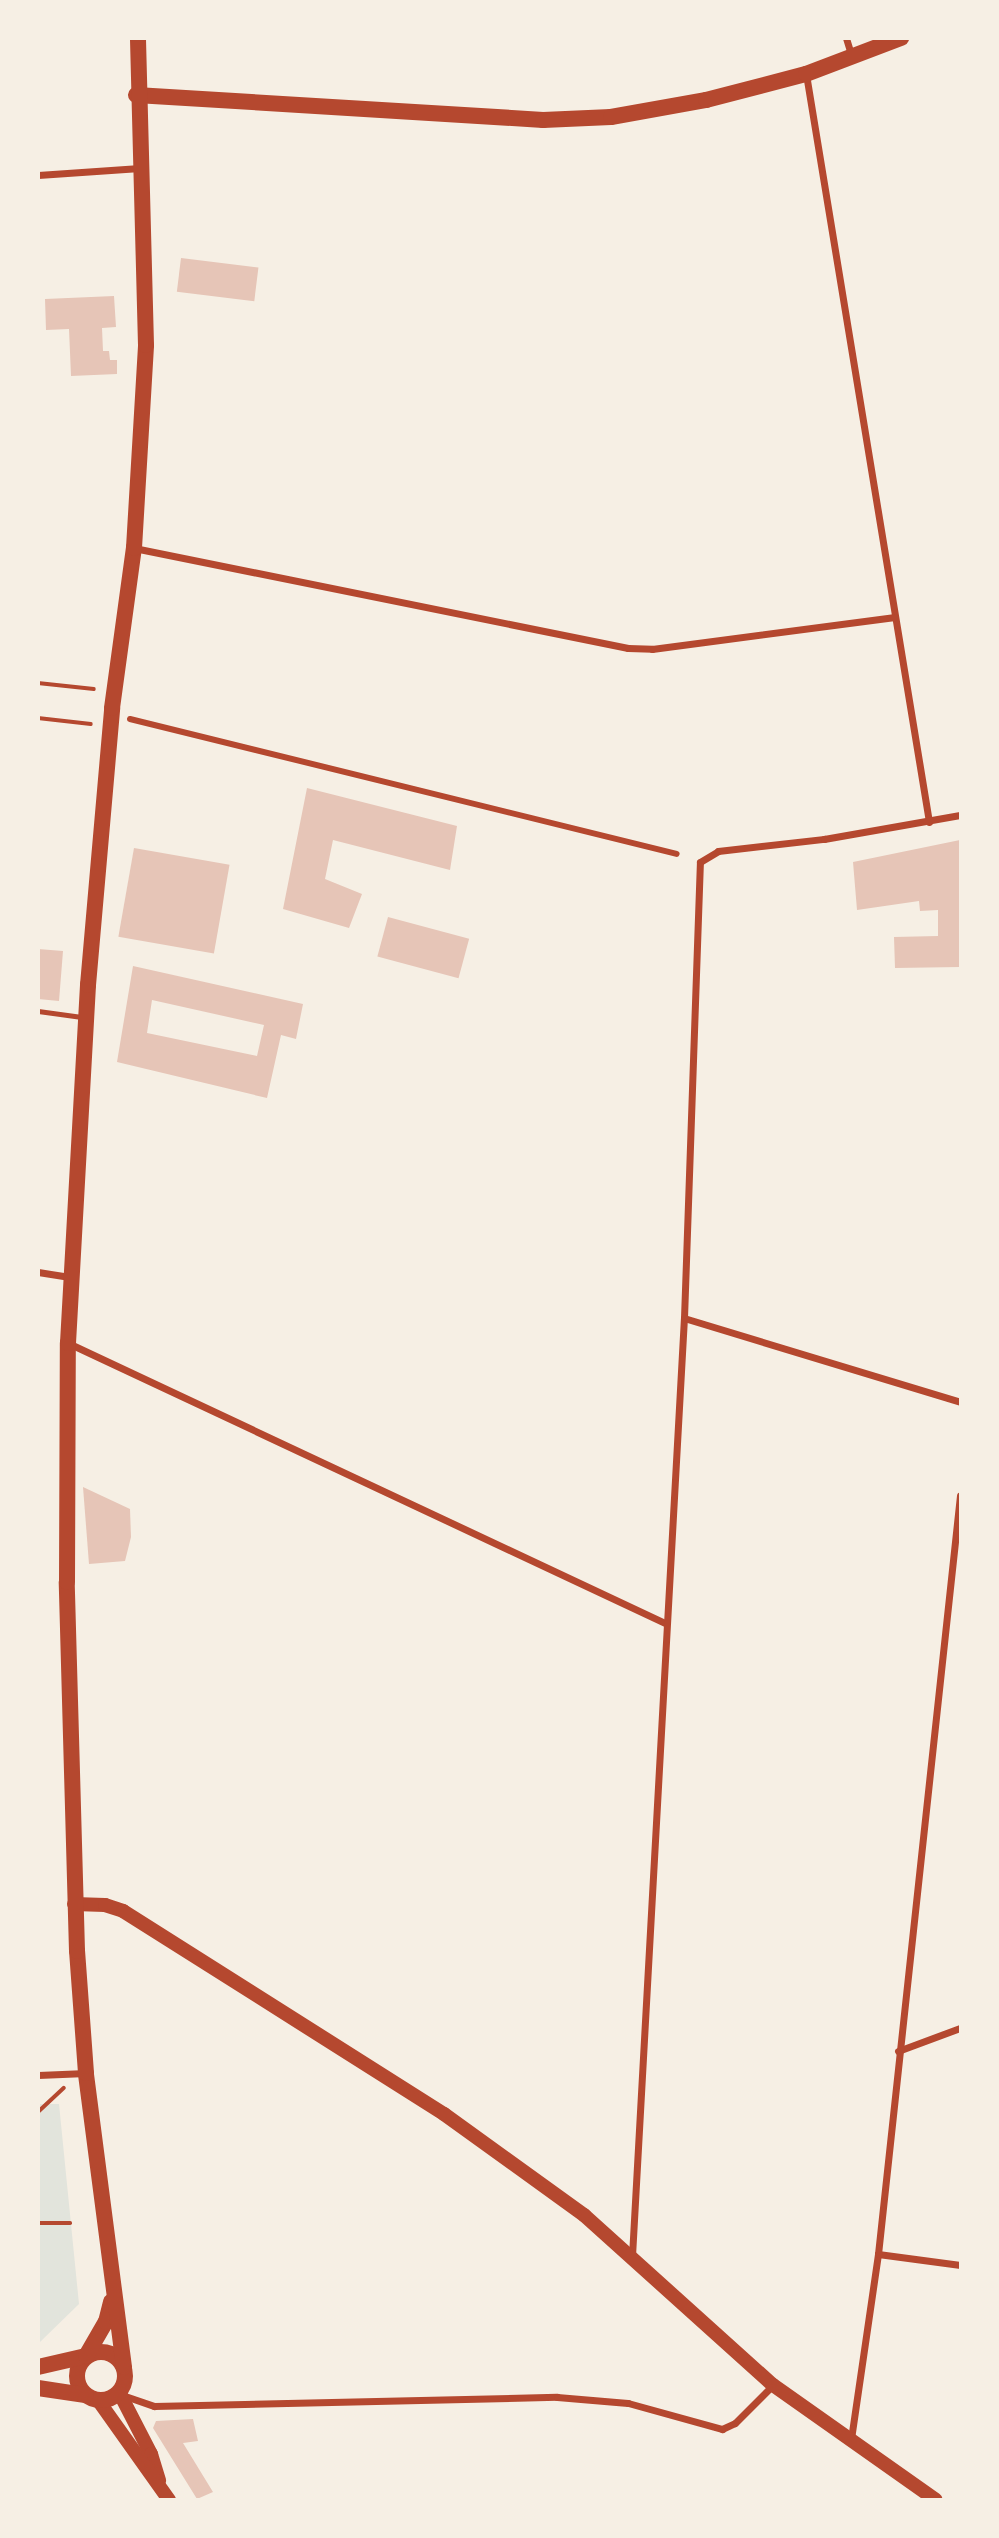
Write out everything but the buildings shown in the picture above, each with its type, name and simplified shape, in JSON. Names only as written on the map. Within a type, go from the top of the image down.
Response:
[{"type":"main road","points":[[119,2392],[125,2380],[124,2367],[86,2073],[74,1904],[67,1582],[68,1343],[86,1017],[111,708],[134,548],[146,345],[136,95],[138,38]]},
{"type":"main road","points":[[136,95],[543,120],[611,117],[706,100],[806,74],[901,38]]},
{"type":"main road","points":[[74,1904],[105,1905],[123,1911],[444,2114],[584,2215],[772,2385],[850,2444],[936,2500]]},
{"type":"main road","points":[[113,2293],[106,2322],[76,2376],[135,2459],[159,2483],[169,2500]]},
{"type":"main road","points":[[38,2367],[86,2356],[111,2354],[124,2367]]},
{"type":"main road","points":[[38,2388],[91,2398],[119,2392]]},
{"type":"main road","points":[[119,2392],[151,2454],[159,2483]]},
{"type":"street","points":[[846,38],[852,58]]},
{"type":"street","points":[[806,74],[929,822]]},
{"type":"street","points":[[38,175],[140,169]]},
{"type":"street","points":[[134,548],[628,648],[652,649],[895,617]]},
{"type":"street","points":[[130,719],[677,854]]},
{"type":"street","points":[[632,2256],[684,1318],[702,857],[718,851],[929,822],[961,815]]},
{"type":"street","points":[[38,1272],[70,1277]]},
{"type":"street","points":[[684,1318],[961,1402]]},
{"type":"street","points":[[68,1343],[665,1623]]},
{"type":"street","points":[[850,2444],[878,2255],[898,2052],[961,1495]]},
{"type":"street","points":[[898,2052],[961,2028]]},
{"type":"street","points":[[38,2075],[86,2073]]},
{"type":"street","points":[[878,2255],[961,2265]]},
{"type":"street","points":[[119,2392],[134,2402],[154,2406],[557,2397],[628,2403],[722,2428],[735,2423],[772,2385]]},
{"type":"lane","points":[[38,1011],[86,1017]]},
{"type":"path","points":[[38,683],[94,689]]},
{"type":"path","points":[[38,718],[91,724]]},
{"type":"path","points":[[38,2112],[64,2088]]},
{"type":"path","points":[[38,2223],[70,2223]]},
{"type":"shaded area","points":[[39,2104],[59,2104],[79,2304],[39,2343]]}]
